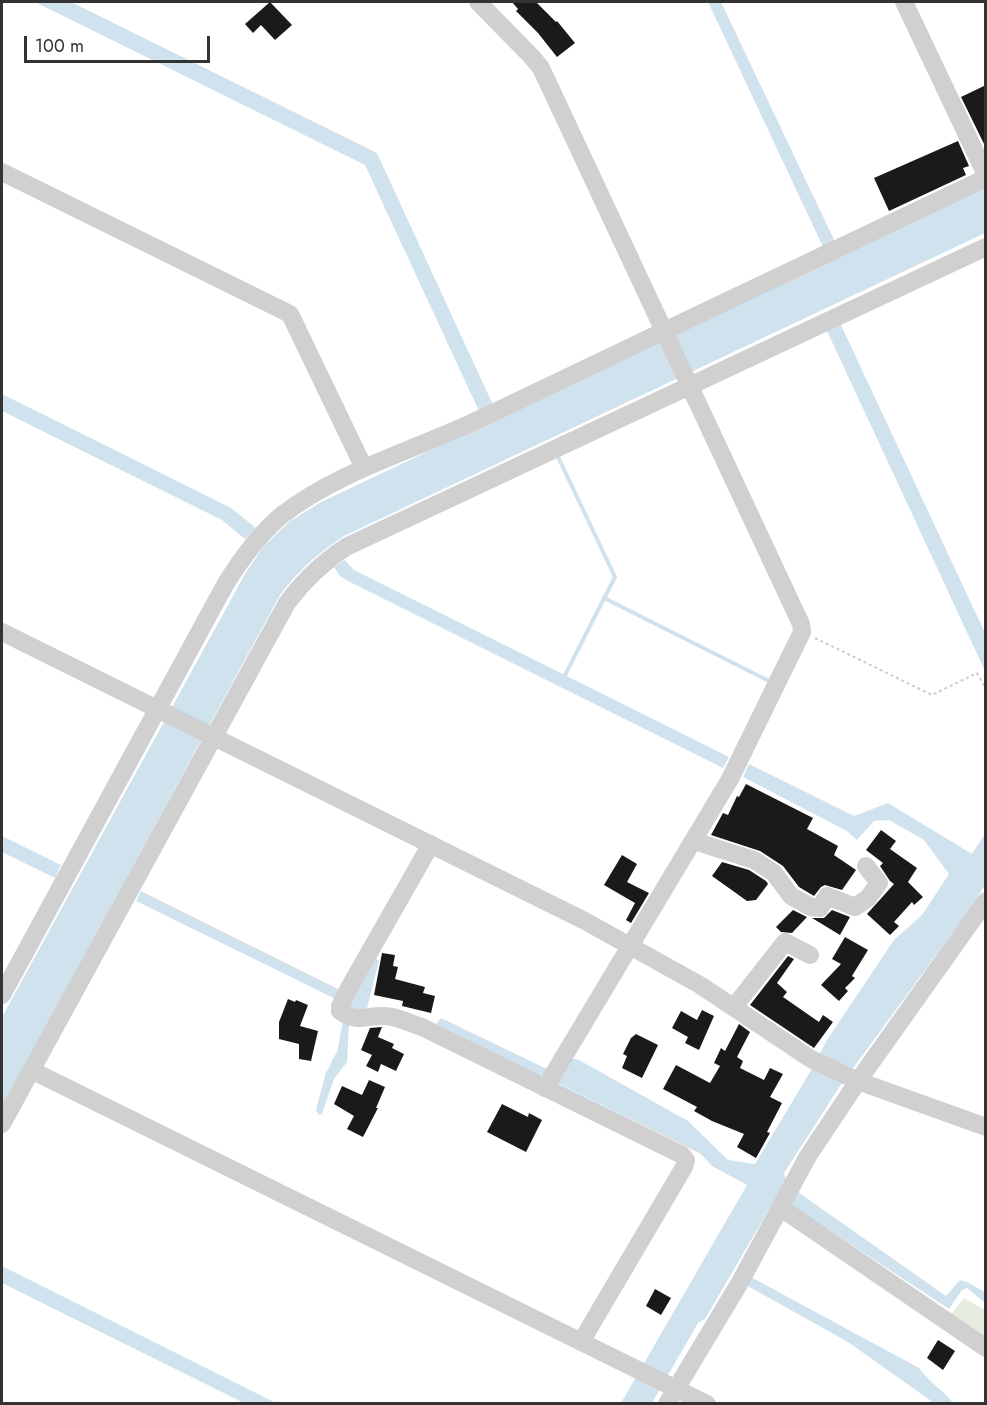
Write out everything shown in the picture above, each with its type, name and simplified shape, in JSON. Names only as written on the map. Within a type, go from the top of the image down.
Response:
[{"type":"street","points":[[478,2],[541,68],[801,624],[802,632],[730,779],[544,1088]]},
{"type":"street","points":[[2,995],[162,711],[225,585],[260,535],[290,510],[364,468],[479,420],[986,176],[904,2]]},
{"type":"street","points":[[2,172],[290,314],[364,468]]},
{"type":"street","points":[[2,1124],[212,735],[287,603],[304,580],[322,563],[346,547],[689,383],[986,247]]},
{"type":"street","points":[[2,632],[585,921],[734,1007],[811,1059],[854,1079],[986,1126]]},
{"type":"street","points":[[694,841],[754,860],[774,873],[791,896],[811,907],[820,908],[827,896],[855,906],[868,898],[879,883],[866,866]]},
{"type":"street","points":[[431,844],[349,988],[346,1013],[362,1020],[386,1016],[422,1027],[682,1155],[686,1160],[581,1342]]},
{"type":"street","points":[[670,1392],[739,1284],[808,1156],[854,1079],[986,901]]},
{"type":"street","points":[[734,1007],[785,942],[810,955]]},
{"type":"street","points":[[31,1070],[636,1369],[670,1392],[707,1404]]},
{"type":"street","points":[[781,1208],[986,1348]]},
{"type":"path","points":[[802,632],[932,695],[977,673],[986,689]]},
{"type":"shaded area","points":[[964,1298],[985,1310],[985,1344],[948,1318]]},
{"type":"water","points":[[35,2],[71,2],[377,153],[493,405],[479,411],[365,165]]},
{"type":"water","points":[[708,2],[721,2],[836,244],[824,249]]},
{"type":"water","points":[[985,188],[985,233],[344,536],[309,562],[280,595],[2,1107],[2,1017],[245,574],[264,546],[289,522],[321,502]]},
{"type":"water","points":[[841,325],[985,633],[985,671],[827,331]]},
{"type":"water","points":[[2,394],[231,508],[256,528],[245,539],[222,520],[2,411]]},
{"type":"water","points":[[345,560],[354,570],[729,757],[723,768],[348,581],[340,576],[334,567]]},
{"type":"water","points":[[749,764],[854,816],[888,803],[972,854],[985,834],[985,885],[840,1086],[784,1173],[786,1180],[705,1319],[698,1323],[652,1403],[621,1403],[747,1185],[712,1166],[701,1154],[557,1083],[571,1058],[579,1060],[688,1121],[728,1160],[755,1164],[827,1040],[894,940],[922,915],[949,874],[924,840],[889,820],[874,821],[857,840],[847,831],[743,777]]},
{"type":"water","points":[[2,836],[61,865],[55,878],[2,852]]},
{"type":"water","points":[[141,891],[350,995],[376,958],[379,961],[367,1008],[353,1012],[349,1023],[347,1062],[334,1079],[322,1114],[319,1115],[316,1110],[326,1072],[337,1053],[346,1004],[136,901]]},
{"type":"water","points":[[441,1018],[547,1069],[539,1076],[436,1024]]},
{"type":"water","points":[[795,1190],[946,1296],[960,1280],[985,1292],[985,1303],[967,1288],[962,1290],[949,1309],[788,1203]]},
{"type":"water","points":[[2,1266],[276,1403],[244,1403],[2,1283]]},
{"type":"water","points":[[749,1276],[919,1368],[953,1403],[934,1403],[848,1342],[744,1284]]},
{"type":"building","points":[[270,2],[292,25],[275,40],[261,25],[253,33],[245,24]]},
{"type":"building","points":[[512,2],[536,2],[557,21],[575,43],[557,57],[516,11],[518,9]]},
{"type":"building","points":[[986,85],[986,148],[961,97]]},
{"type":"building","points":[[958,141],[969,166],[963,168],[966,175],[889,211],[874,178]]},
{"type":"building","points":[[746,784],[813,818],[807,829],[838,846],[834,855],[856,870],[842,890],[825,885],[814,896],[799,887],[783,866],[760,851],[711,835],[723,813],[728,815]]},
{"type":"building","points":[[881,830],[896,841],[890,849],[917,868],[908,882],[923,897],[914,905],[912,902],[894,922],[899,926],[890,935],[867,914],[894,884],[880,866],[883,863],[866,850]]},
{"type":"building","points":[[622,855],[637,864],[627,882],[649,893],[631,923],[626,920],[635,903],[604,885]]},
{"type":"building","points":[[722,862],[749,870],[766,881],[768,884],[756,900],[747,901],[712,876]]},
{"type":"building","points":[[793,910],[807,917],[792,933],[781,932],[776,927]]},
{"type":"building","points":[[832,910],[850,917],[840,935],[812,918],[824,918]]},
{"type":"building","points":[[845,937],[868,950],[852,976],[855,978],[845,988],[848,991],[839,1001],[821,985],[841,964],[832,959]]},
{"type":"building","points":[[382,953],[395,955],[393,966],[398,967],[395,979],[425,987],[423,993],[435,996],[431,1013],[402,1006],[403,1001],[374,995]]},
{"type":"building","points":[[788,956],[794,959],[777,983],[787,992],[783,997],[819,1022],[823,1015],[833,1022],[814,1048],[750,1005]]},
{"type":"building","points":[[288,999],[308,1005],[300,1026],[318,1031],[311,1061],[299,1059],[299,1044],[279,1039],[279,1022]]},
{"type":"building","points":[[702,1010],[714,1016],[699,1050],[685,1043],[688,1037],[672,1028],[681,1011],[697,1020]]},
{"type":"building","points":[[739,1024],[750,1032],[737,1057],[743,1061],[740,1068],[764,1080],[770,1068],[783,1074],[770,1097],[782,1103],[767,1132],[770,1133],[756,1158],[737,1147],[744,1134],[694,1111],[697,1107],[663,1089],[676,1065],[710,1083],[720,1066],[714,1063],[721,1048],[725,1051]]},
{"type":"building","points":[[382,1027],[378,1037],[394,1044],[392,1048],[404,1054],[396,1071],[381,1064],[378,1072],[366,1066],[372,1055],[361,1050],[370,1028]]},
{"type":"building","points":[[636,1034],[658,1045],[642,1078],[622,1068],[627,1056],[623,1054],[631,1038]]},
{"type":"building","points":[[369,1080],[385,1087],[376,1108],[378,1108],[363,1137],[347,1129],[354,1116],[334,1104],[342,1086],[362,1095]]},
{"type":"building","points":[[502,1104],[528,1117],[529,1113],[542,1120],[526,1152],[487,1132]]},
{"type":"building","points":[[655,1289],[671,1298],[661,1315],[646,1306]]},
{"type":"building","points":[[938,1340],[955,1351],[943,1370],[927,1358]]},
{"type":"waterway","points":[[558,457],[615,577],[563,679]]},
{"type":"waterway","points":[[604,598],[771,682]]}]
